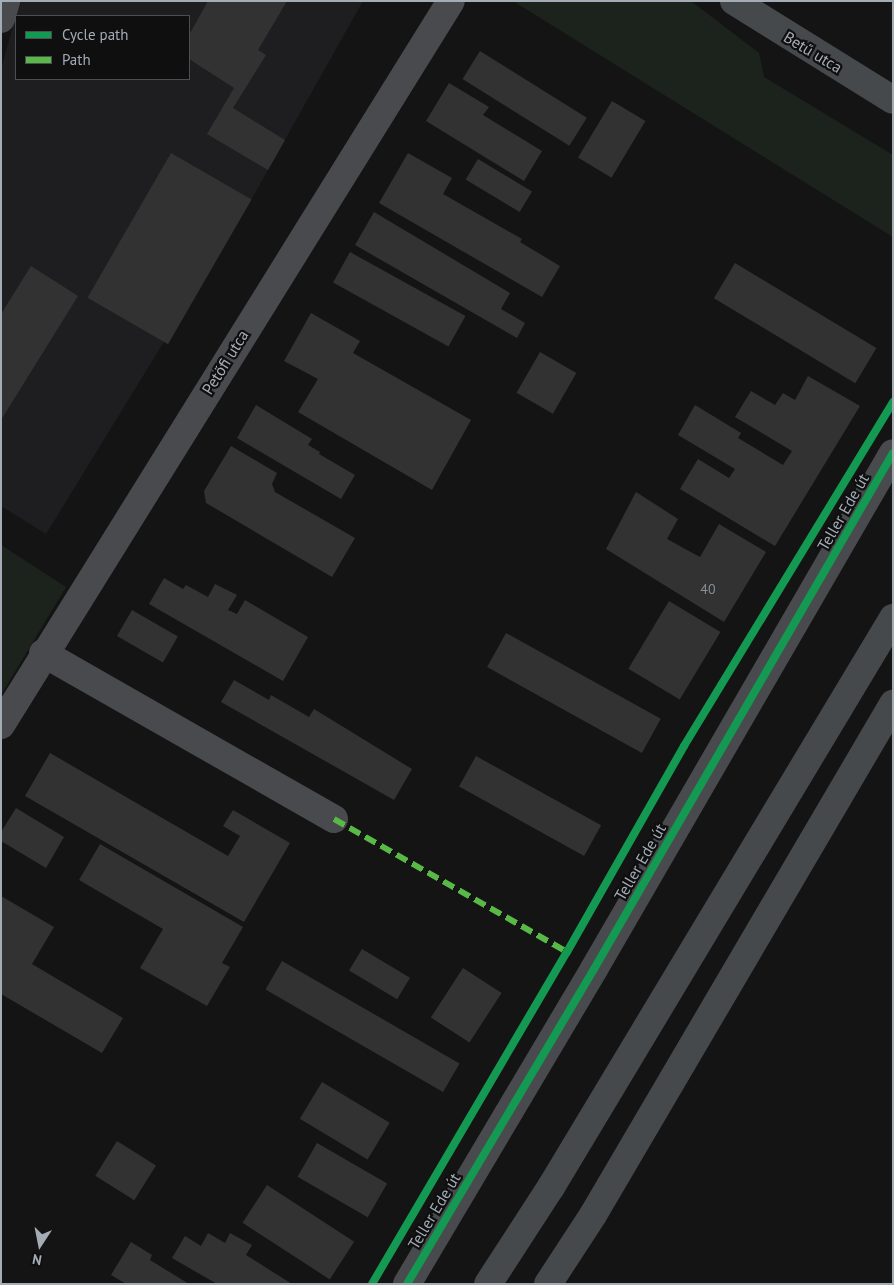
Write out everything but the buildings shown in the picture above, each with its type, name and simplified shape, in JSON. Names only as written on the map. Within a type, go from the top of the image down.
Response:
[{"type":"main road","name":"Betű utca","points":[[734,1],[893,100]]},
{"type":"main road","points":[[488,1284],[551,1187],[893,618]]},
{"type":"main road","points":[[548,1284],[592,1215],[893,704]]},
{"type":"street","points":[[1,19],[6,1]]},
{"type":"street","name":"Petőfi utca","points":[[1,725],[43,653],[451,1]]},
{"type":"street","name":"Teller Ede út","points":[[407,1284],[594,969],[893,453]]},
{"type":"street","points":[[43,653],[334,819]]},
{"type":"shaded area","points":[[20,1],[363,1],[251,200],[46,534],[1,506],[1,69],[15,19],[15,80],[190,80],[190,15],[16,15]]},
{"type":"shaded area","points":[[513,1],[691,1],[759,53],[764,77],[893,155],[893,237]]},
{"type":"shaded area","points":[[1,545],[66,587],[1,695]]},
{"type":"marked path","points":[[334,819],[567,952]]},
{"type":"cycle path","points":[[372,1284],[567,952],[684,746],[893,402]]},
{"type":"cycle path","points":[[407,1284],[594,969],[893,453]]}]
